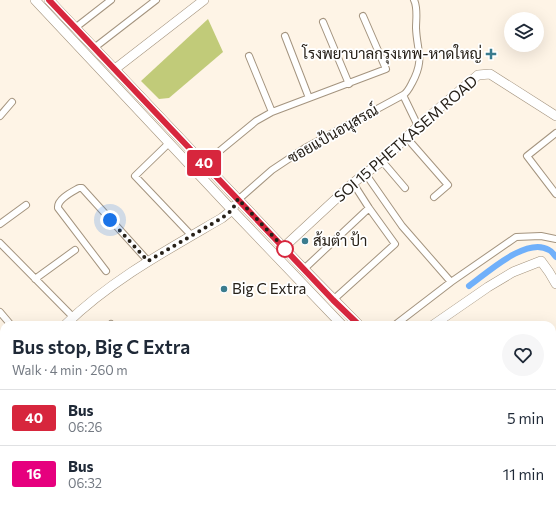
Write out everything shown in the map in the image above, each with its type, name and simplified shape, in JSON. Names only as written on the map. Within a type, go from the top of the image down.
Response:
[{"type":"main road","points":[[35,0],[338,321]]},
{"type":"main road","points":[[115,69],[204,0]]},
{"type":"main road","points":[[54,1],[75,28],[205,163],[333,300],[355,321]]},
{"type":"main road","name":"SOI 15 PHETKASEM ROAD","points":[[284,247],[353,183],[382,161],[418,126],[478,75],[490,74],[556,116]]},
{"type":"main road","points":[[69,321],[105,289],[148,261],[222,218],[232,210],[238,199]]},
{"type":"main road","points":[[439,321],[494,283],[513,272],[541,261],[556,284]]},
{"type":"street","points":[[75,28],[111,0]]},
{"type":"street","points":[[94,48],[156,0]]},
{"type":"street","points":[[414,0],[416,4],[416,30],[419,52],[419,67],[411,86],[403,95],[418,126]]},
{"type":"street","points":[[205,163],[256,120],[272,112],[386,69],[364,16]]},
{"type":"street","points":[[323,22],[349,84]]},
{"type":"street","points":[[285,36],[309,98]]},
{"type":"street","points":[[249,56],[272,112]]},
{"type":"street","name":"ซอยแป้นอนุสรณ์","points":[[238,199],[272,170],[305,148],[403,95]]},
{"type":"street","points":[[0,116],[12,102]]},
{"type":"street","points":[[556,133],[527,156],[556,194]]},
{"type":"street","points":[[406,137],[448,186],[434,197]]},
{"type":"street","points":[[169,143],[135,176],[192,236]]},
{"type":"street","points":[[382,161],[404,188]]},
{"type":"street","points":[[365,173],[402,226],[452,282]]},
{"type":"street","points":[[333,300],[395,244],[353,183]]},
{"type":"street","points":[[106,271],[58,208],[60,201],[79,188],[82,188],[148,261]]},
{"type":"street","points":[[0,224],[26,205]]},
{"type":"street","points":[[304,269],[369,208]]},
{"type":"street","points":[[400,321],[516,237],[541,236],[556,239]]},
{"type":"street","points":[[0,243],[73,317]]},
{"type":"street","points":[[34,279],[75,250]]},
{"type":"street","points":[[0,312],[8,321]]},
{"type":"green space","points":[[208,19],[223,52],[169,98],[159,99],[141,81]]},
{"type":"waterway","points":[[469,286],[496,265],[519,252],[530,248],[540,247],[549,250],[556,257]]},
{"type":"bus line","name":"40","points":[[49,0],[333,300],[355,321]]},
{"type":"place","name":"โรงพยาบาลกรุงเทพ-หาดใหญ่","points":[[491,54]]},
{"type":"place","name":"ส้มตำ ป้า","points":[[305,241]]},
{"type":"place","name":"Big C Extra","points":[[224,289]]},
{"type":"route","points":[[110,220],[148,261],[222,218],[232,210],[238,199],[285,249]]}]
